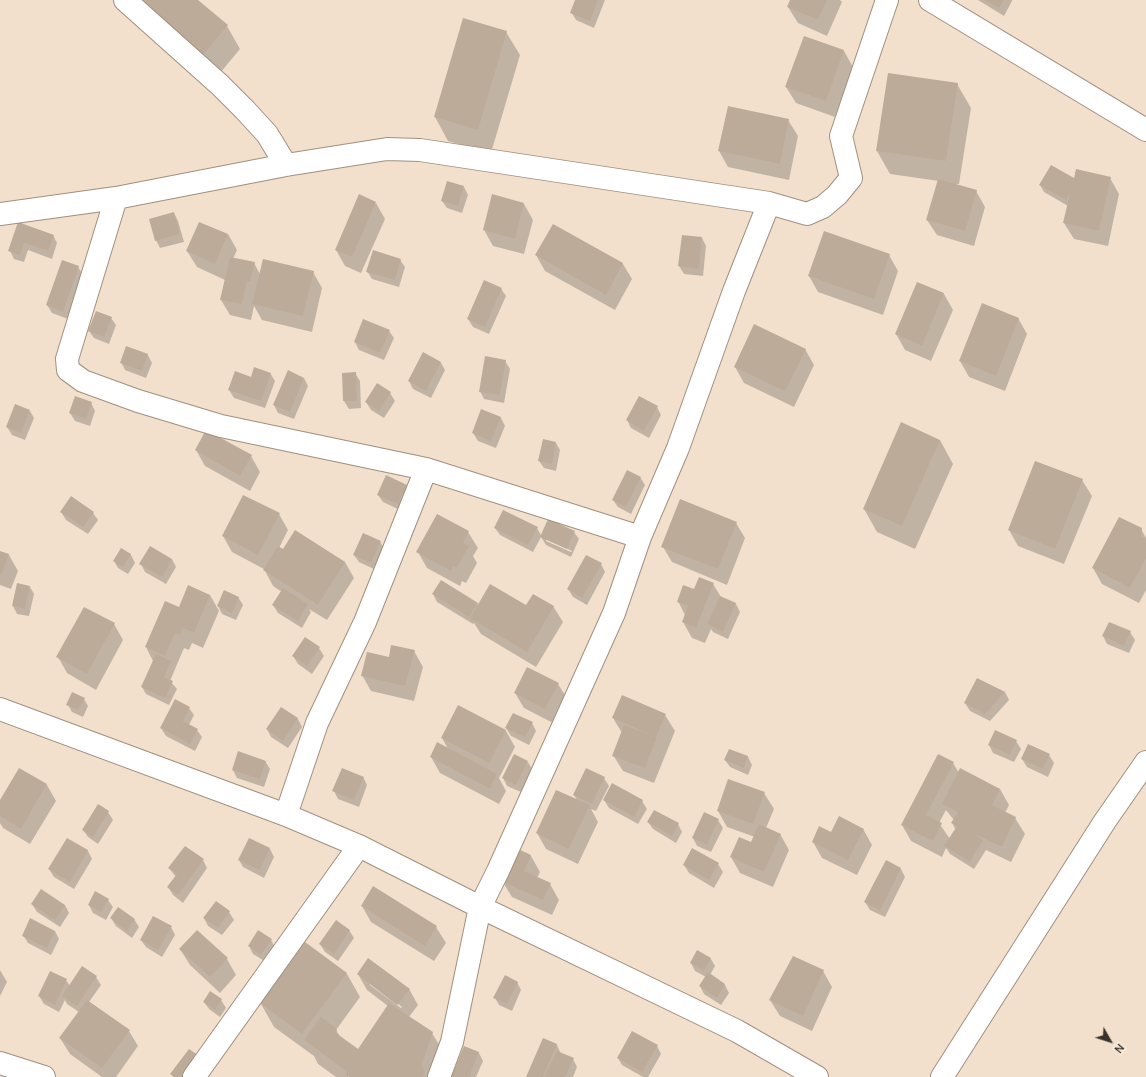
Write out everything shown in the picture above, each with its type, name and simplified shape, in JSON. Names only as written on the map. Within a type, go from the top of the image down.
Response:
[{"type":"street","points":[[0,214],[116,198],[286,164],[388,149],[420,150],[769,203],[807,214],[823,207],[837,195],[851,178],[841,136],[887,0]]},
{"type":"street","points":[[930,0],[1146,130]]},
{"type":"street","points":[[131,2],[245,110],[267,134],[286,164]]},
{"type":"street","points":[[116,198],[67,360],[68,370],[84,381],[138,401],[221,426],[426,469],[640,537]]},
{"type":"street","points":[[439,1077],[452,1042],[480,907],[498,871],[614,612],[640,537],[678,448],[734,292],[769,203]]},
{"type":"street","points":[[286,815],[317,723],[365,622],[426,469]]},
{"type":"street","points":[[0,709],[286,815],[359,846],[480,907],[737,1031],[817,1077]]},
{"type":"street","points":[[942,1077],[1105,821],[1146,762]]},
{"type":"street","points":[[194,1077],[359,846]]},
{"type":"street","points":[[0,1063],[44,1077]]},
{"type":"building","points":[[139,0],[198,0],[228,25],[197,62]]},
{"type":"building","points":[[575,0],[598,0],[590,21],[570,13]]},
{"type":"building","points":[[790,0],[827,0],[818,20],[787,7]]},
{"type":"building","points":[[985,0],[1004,0],[999,8]]},
{"type":"building","points":[[463,18],[507,31],[478,130],[434,117]]},
{"type":"building","points":[[804,36],[844,50],[826,101],[785,87]]},
{"type":"building","points":[[888,73],[958,83],[946,161],[876,151]]},
{"type":"building","points":[[728,106],[789,119],[780,164],[718,151]]},
{"type":"building","points":[[1051,165],[1074,178],[1076,169],[1111,177],[1099,231],[1063,223],[1070,193],[1066,200],[1039,185]]},
{"type":"building","points":[[938,179],[977,190],[965,231],[926,220]]},
{"type":"building","points":[[447,181],[464,186],[458,206],[441,201]]},
{"type":"building","points":[[359,194],[376,202],[352,257],[335,250]]},
{"type":"building","points":[[492,194],[524,203],[515,239],[483,230]]},
{"type":"building","points":[[174,212],[180,234],[155,241],[149,219]]},
{"type":"building","points":[[18,222],[54,235],[48,251],[24,243],[20,255],[8,251]]},
{"type":"building","points":[[199,222],[228,234],[215,264],[186,251]]},
{"type":"building","points":[[553,224],[623,263],[606,295],[535,255]]},
{"type":"building","points":[[824,231],[890,254],[874,299],[808,276]]},
{"type":"building","points":[[682,235],[702,237],[699,269],[678,266]]},
{"type":"building","points":[[373,250],[401,259],[395,280],[366,272]]},
{"type":"building","points":[[230,257],[255,262],[250,282],[247,281],[242,304],[220,300]]},
{"type":"building","points":[[263,259],[314,271],[303,316],[252,304]]},
{"type":"building","points":[[62,260],[79,266],[63,312],[46,305]]},
{"type":"building","points":[[484,280],[502,288],[485,327],[467,319]]},
{"type":"building","points":[[917,282],[944,293],[922,346],[895,334]]},
{"type":"building","points":[[982,303],[1019,318],[996,376],[959,361]]},
{"type":"building","points":[[96,311],[112,317],[104,337],[88,331]]},
{"type":"building","points":[[363,319],[390,330],[380,353],[354,342]]},
{"type":"building","points":[[754,324],[806,349],[785,391],[734,367]]},
{"type":"building","points":[[126,346],[148,354],[142,371],[120,363]]},
{"type":"building","points":[[423,352],[441,362],[426,391],[408,381]]},
{"type":"building","points":[[485,356],[506,360],[500,395],[479,392]]},
{"type":"building","points":[[254,367],[271,373],[261,401],[228,390],[235,371],[251,377]]},
{"type":"building","points":[[288,370],[304,378],[290,412],[273,405]]},
{"type":"building","points":[[356,372],[357,401],[343,401],[342,373]]},
{"type":"building","points":[[377,383],[391,392],[379,411],[365,402]]},
{"type":"building","points":[[75,396],[92,402],[86,419],[69,413]]},
{"type":"building","points":[[639,396],[658,406],[644,431],[626,420]]},
{"type":"building","points":[[15,404],[30,410],[21,433],[6,427]]},
{"type":"building","points":[[481,409],[501,417],[491,441],[472,433]]},
{"type":"building","points":[[901,422],[940,440],[902,526],[863,509]]},
{"type":"building","points":[[206,430],[252,455],[240,476],[195,450]]},
{"type":"building","points":[[543,439],[556,442],[552,464],[538,461]]},
{"type":"building","points":[[1035,461],[1083,479],[1055,549],[1008,530]]},
{"type":"building","points":[[627,470],[641,477],[626,507],[612,500]]},
{"type":"building","points":[[386,475],[407,485],[398,504],[377,495]]},
{"type":"building","points":[[243,495],[280,513],[258,555],[222,536]]},
{"type":"building","points":[[71,496],[94,512],[83,527],[60,512]]},
{"type":"building","points":[[680,499],[737,522],[718,569],[661,547]]},
{"type":"building","points":[[503,510],[538,527],[528,545],[494,528]]},
{"type":"building","points":[[437,514],[469,531],[463,543],[469,546],[457,568],[453,566],[451,571],[416,552]]},
{"type":"building","points":[[1119,517],[1142,528],[1141,536],[1146,539],[1146,558],[1130,588],[1092,568]]},
{"type":"building","points":[[548,519],[575,531],[567,549],[540,537]]},
{"type":"building","points":[[295,530],[345,562],[318,605],[263,570],[278,546],[283,549]]},
{"type":"building","points":[[363,533],[381,541],[371,563],[353,555]]},
{"type":"building","points":[[150,546],[172,559],[162,577],[139,564]]},
{"type":"building","points":[[121,548],[131,554],[123,567],[113,561]]},
{"type":"building","points":[[0,551],[9,554],[2,574],[0,573]]},
{"type":"building","points":[[586,555],[602,563],[582,598],[567,589]]},
{"type":"building","points":[[699,577],[714,583],[696,628],[682,622],[688,606],[677,602],[683,585],[694,589]]},
{"type":"building","points":[[441,580],[478,603],[469,617],[432,594]]},
{"type":"building","points":[[17,583],[30,586],[25,609],[12,606]]},
{"type":"building","points":[[490,584],[526,605],[533,594],[554,606],[527,652],[470,618]]},
{"type":"building","points":[[188,585],[210,595],[194,633],[183,628],[180,635],[175,633],[165,656],[145,647],[165,601],[179,607]]},
{"type":"building","points":[[283,588],[308,604],[298,621],[272,605]]},
{"type":"building","points":[[224,590],[239,597],[232,613],[217,606]]},
{"type":"building","points":[[720,596],[736,603],[723,632],[707,624]]},
{"type":"building","points":[[84,607],[115,623],[87,674],[56,657]]},
{"type":"building","points":[[1109,622],[1131,631],[1124,646],[1102,636]]},
{"type":"building","points":[[305,637],[320,647],[307,666],[292,656]]},
{"type":"building","points":[[391,645],[415,650],[405,686],[361,676],[367,652],[389,657]]},
{"type":"building","points":[[156,654],[171,661],[164,677],[173,681],[165,698],[141,687]]},
{"type":"building","points":[[527,667],[559,683],[545,709],[514,693]]},
{"type":"building","points":[[977,678],[1005,692],[985,714],[964,703]]},
{"type":"building","points":[[72,692],[85,698],[78,710],[66,705]]},
{"type":"building","points":[[622,695],[666,714],[656,737],[612,718]]},
{"type":"building","points":[[175,699],[190,707],[183,721],[198,729],[190,744],[160,728]]},
{"type":"building","points":[[458,705],[506,730],[489,763],[441,738]]},
{"type":"building","points":[[281,707],[298,718],[283,741],[266,729]]},
{"type":"building","points":[[513,713],[533,722],[525,737],[505,728]]},
{"type":"building","points":[[624,725],[657,737],[645,768],[612,756]]},
{"type":"building","points":[[995,730],[1017,740],[1010,755],[988,745]]},
{"type":"building","points":[[437,742],[497,774],[490,789],[430,757]]},
{"type":"building","points":[[1028,744],[1050,754],[1043,769],[1021,759]]},
{"type":"building","points":[[729,749],[748,756],[744,768],[724,760]]},
{"type":"building","points":[[238,751],[266,761],[260,779],[232,770]]},
{"type":"building","points":[[514,754],[528,761],[516,785],[502,778]]},
{"type":"building","points":[[938,754],[954,762],[926,815],[942,823],[933,841],[901,825]]},
{"type":"building","points":[[19,768],[47,784],[21,829],[0,816],[0,800]]},
{"type":"building","points":[[342,768],[364,777],[354,800],[332,791]]},
{"type":"building","points":[[586,768],[605,777],[592,804],[573,795]]},
{"type":"building","points":[[960,768],[1000,789],[992,805],[1016,817],[1002,847],[974,834],[983,840],[970,862],[944,846],[957,826],[951,823],[958,812],[942,804]]},
{"type":"building","points":[[728,779],[765,792],[753,824],[717,811]]},
{"type":"building","points":[[612,783],[643,800],[634,817],[603,800]]},
{"type":"building","points":[[556,790],[590,805],[569,849],[536,833]]},
{"type":"building","points":[[98,804],[109,811],[93,837],[82,830]]},
{"type":"building","points":[[654,810],[679,823],[672,836],[647,822]]},
{"type":"building","points":[[704,812],[719,819],[707,845],[692,838]]},
{"type":"building","points":[[839,816],[864,829],[848,860],[812,842],[819,826],[831,832]]},
{"type":"building","points":[[759,824],[781,834],[764,872],[730,857],[739,837],[751,842]]},
{"type":"building","points":[[67,838],[88,850],[70,882],[48,869]]},
{"type":"building","points":[[249,838],[270,848],[260,870],[238,860]]},
{"type":"building","points":[[185,846],[204,859],[178,895],[167,887],[177,874],[168,868]]},
{"type":"building","points":[[516,848],[531,855],[524,871],[551,883],[543,900],[501,881]]},
{"type":"building","points":[[692,848],[719,863],[709,880],[683,865]]},
{"type":"building","points":[[886,860],[901,868],[880,910],[864,902]]},
{"type":"building","points":[[373,886],[437,926],[425,946],[361,906]]},
{"type":"building","points":[[41,889],[65,905],[55,920],[31,904]]},
{"type":"building","points":[[95,891],[109,899],[101,912],[88,905]]},
{"type":"building","points":[[216,901],[230,911],[218,928],[203,918]]},
{"type":"building","points":[[118,907],[135,919],[127,931],[110,918]]},
{"type":"building","points":[[153,916],[172,926],[158,950],[140,940]]},
{"type":"building","points":[[30,918],[55,931],[47,948],[22,936]]},
{"type":"building","points":[[336,920],[350,930],[334,954],[319,944]]},
{"type":"building","points":[[197,930],[228,958],[210,977],[179,949]]},
{"type":"building","points":[[258,930],[272,939],[261,955],[248,946]]},
{"type":"building","points":[[305,942],[347,973],[302,1034],[260,1003]]},
{"type":"building","points":[[697,950],[711,958],[704,971],[690,963]]},
{"type":"building","points":[[793,956],[824,970],[803,1016],[769,1000]]},
{"type":"building","points":[[368,958],[410,989],[397,1005],[357,974]]},
{"type":"building","points":[[82,966],[97,976],[77,1006],[62,996]]},
{"type":"building","points":[[50,971],[67,979],[55,1005],[38,996]]},
{"type":"building","points":[[708,972],[725,984],[717,998],[699,986]]},
{"type":"building","points":[[505,975],[518,982],[507,1004],[493,998]]},
{"type":"building","points":[[210,991],[222,999],[215,1010],[203,1002]]},
{"type":"building","points":[[87,1000],[130,1030],[102,1068],[59,1038]]},
{"type":"building","points":[[389,1003],[433,1032],[422,1064],[425,1074],[421,1077],[349,1077],[345,1074],[346,1071],[304,1040],[321,1017],[337,1029],[336,1033],[358,1049]]},
{"type":"building","points":[[632,1031],[658,1045],[642,1072],[617,1058]]},
{"type":"building","points":[[543,1038],[557,1044],[543,1077],[526,1077]]},
{"type":"building","points":[[464,1046],[479,1052],[469,1077],[451,1077]]},
{"type":"building","points":[[189,1049],[202,1058],[188,1077],[174,1077],[170,1074]]},
{"type":"building","points":[[557,1051],[574,1058],[565,1077],[544,1077]]}]
